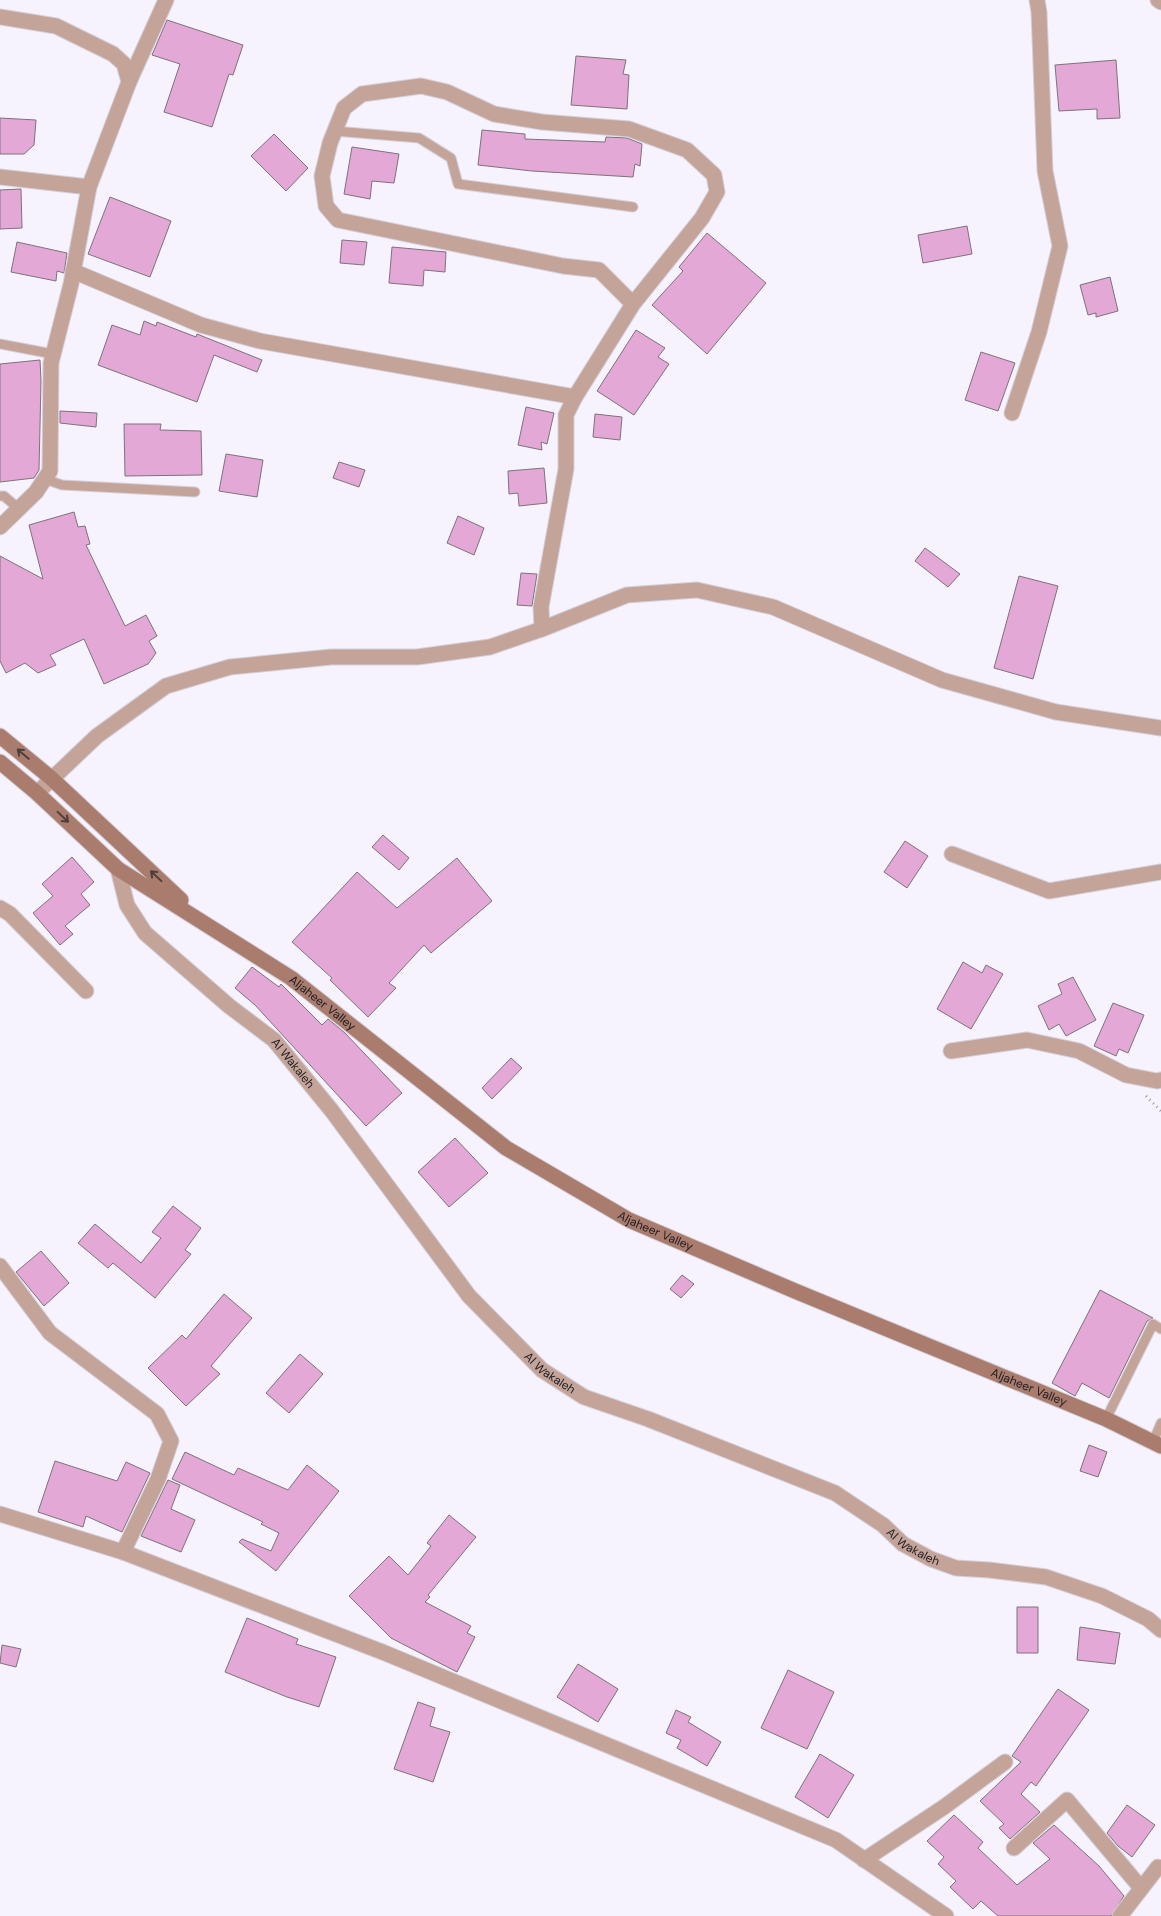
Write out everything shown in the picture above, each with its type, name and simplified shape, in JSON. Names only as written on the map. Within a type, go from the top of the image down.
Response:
[{"type":"street","points":[[0,527],[19,510],[50,471],[51,362],[73,271],[89,187],[129,82],[166,0]]},
{"type":"street","points":[[1012,413],[1040,332],[1060,246],[1045,171],[1037,0]]},
{"type":"street","points":[[0,17],[56,26],[113,54],[124,64],[129,82]]},
{"type":"street","points":[[542,629],[541,607],[566,470],[566,414],[633,304],[702,218],[717,192],[714,175],[686,150],[629,129],[542,122],[494,114],[447,92],[420,86],[362,94],[344,108],[334,131],[322,176],[326,206],[338,220],[563,266],[598,270],[633,304]]},
{"type":"street","points":[[0,177],[89,187]]},
{"type":"street","points":[[73,271],[201,325],[260,342],[575,397]]},
{"type":"street","points":[[37,793],[96,736],[166,686],[230,667],[330,657],[417,657],[490,647],[542,629],[626,595],[697,590],[773,608],[942,680],[1056,712],[1161,728]]},
{"type":"street","name":"Aljaheer Valley","points":[[0,736],[52,778],[204,921]]},
{"type":"street","name":"Aljaheer Valley","points":[[0,762],[37,793],[118,869],[204,921],[291,978],[506,1148],[629,1220],[795,1291],[1106,1419],[1157,1444]]},
{"type":"street","points":[[952,854],[1049,891],[1161,872]]},
{"type":"street","name":"Al Wakaleh","points":[[118,869],[127,905],[145,933],[229,1006],[274,1040],[344,1127],[469,1296],[542,1370],[584,1397],[648,1419],[835,1493],[883,1525],[903,1544],[931,1559],[956,1568],[1046,1577],[1102,1596],[1148,1619],[1161,1630]]},
{"type":"street","points":[[0,908],[10,914],[86,991]]},
{"type":"street","points":[[951,1051],[1028,1040],[1079,1051],[1126,1076],[1161,1080]]},
{"type":"street","points":[[0,1266],[50,1333],[157,1414],[171,1441],[158,1479],[124,1552]]},
{"type":"street","points":[[0,1514],[124,1552],[385,1653],[836,1840],[946,1916]]},
{"type":"street","points":[[864,1860],[944,1807],[1005,1762]]},
{"type":"street","points":[[1014,1848],[1067,1800],[1141,1888]]},
{"type":"street","points":[[1120,1916],[1158,1867],[1161,1868]]},
{"type":"lane","points":[[334,131],[419,138],[451,158],[458,184],[633,207]]},
{"type":"lane","points":[[0,344],[53,354]]},
{"type":"lane","points":[[45,479],[62,485],[195,492]]},
{"type":"lane","points":[[0,496],[4,496],[19,510]]},
{"type":"lane","points":[[1106,1419],[1153,1324],[1161,1328]]},
{"type":"lane","points":[[1157,1444],[1161,1423]]},
{"type":"building","points":[[167,20],[243,45],[233,75],[229,74],[212,127],[164,112],[180,64],[152,55]]},
{"type":"building","points":[[576,56],[626,60],[623,74],[629,75],[627,109],[571,105]]},
{"type":"building","points":[[1116,60],[1120,118],[1097,119],[1097,109],[1059,111],[1055,65]]},
{"type":"building","points":[[0,118],[36,120],[34,145],[24,154],[0,154]]},
{"type":"building","points":[[482,130],[525,134],[525,139],[605,142],[606,137],[627,138],[642,144],[640,166],[635,164],[633,177],[532,171],[478,165]]},
{"type":"building","points":[[274,134],[308,168],[286,191],[251,156]]},
{"type":"building","points":[[352,147],[399,154],[394,183],[372,181],[370,199],[344,194]]},
{"type":"building","points":[[21,189],[22,228],[0,229],[0,190]]},
{"type":"building","points":[[110,197],[171,221],[150,277],[88,254]]},
{"type":"building","points":[[967,226],[972,254],[923,263],[918,235]]},
{"type":"building","points":[[707,233],[766,283],[707,354],[652,305],[683,271],[679,267]]},
{"type":"building","points":[[342,240],[367,242],[364,265],[340,263]]},
{"type":"building","points":[[17,242],[67,253],[64,273],[57,271],[56,281],[11,272]]},
{"type":"building","points":[[392,247],[446,252],[445,272],[424,270],[423,286],[389,283]]},
{"type":"building","points":[[1110,277],[1118,311],[1096,317],[1096,313],[1088,315],[1080,285]]},
{"type":"building","points":[[144,321],[156,326],[157,322],[196,337],[197,334],[262,360],[257,372],[214,355],[197,402],[98,365],[112,325],[140,335]]},
{"type":"building","points":[[636,330],[665,348],[658,357],[669,364],[634,415],[597,391]]},
{"type":"building","points":[[981,352],[1015,363],[998,411],[965,400]]},
{"type":"building","points":[[40,360],[39,470],[34,478],[0,482],[0,364]]},
{"type":"building","points":[[526,407],[554,413],[547,444],[541,442],[542,450],[518,445]]},
{"type":"building","points":[[60,411],[97,413],[96,427],[60,423]]},
{"type":"building","points":[[595,414],[622,417],[620,440],[593,437]]},
{"type":"building","points":[[124,424],[161,424],[160,430],[201,431],[202,475],[125,476]]},
{"type":"building","points":[[226,454],[263,460],[257,497],[219,491]]},
{"type":"building","points":[[339,462],[365,470],[359,487],[333,478]]},
{"type":"building","points":[[544,468],[547,503],[519,506],[518,493],[509,494],[508,471]]},
{"type":"building","points":[[74,512],[78,527],[85,526],[90,544],[86,545],[125,626],[146,615],[157,636],[149,641],[156,653],[148,664],[104,684],[84,639],[50,655],[56,665],[38,673],[25,663],[6,673],[0,661],[0,556],[43,579],[29,525]]},
{"type":"building","points":[[458,516],[484,528],[474,555],[447,543]]},
{"type":"building","points":[[925,548],[960,574],[948,587],[915,561]]},
{"type":"building","points":[[521,573],[537,574],[532,606],[517,605]]},
{"type":"building","points":[[1019,576],[1058,586],[1033,679],[994,668]]},
{"type":"building","points":[[383,835],[409,858],[399,870],[372,847]]},
{"type":"building","points":[[905,841],[928,856],[907,888],[884,872]]},
{"type":"building","points":[[72,857],[94,882],[81,894],[90,905],[65,926],[73,934],[60,945],[33,913],[53,896],[42,884]]},
{"type":"building","points":[[457,858],[492,901],[431,953],[424,945],[389,983],[396,988],[368,1017],[330,980],[332,978],[292,942],[357,872],[397,908]]},
{"type":"building","points":[[963,962],[982,973],[986,965],[1003,974],[971,1029],[937,1009]]},
{"type":"building","points":[[252,967],[279,987],[281,984],[322,1025],[328,1019],[345,1033],[402,1093],[366,1126],[255,1005],[235,988]]},
{"type":"building","points":[[1073,977],[1096,1020],[1066,1036],[1059,1024],[1049,1030],[1038,1006],[1062,994],[1058,984]]},
{"type":"building","points":[[1113,1003],[1144,1015],[1128,1053],[1119,1049],[1116,1056],[1094,1046]]},
{"type":"building","points":[[511,1058],[522,1068],[492,1099],[482,1088]]},
{"type":"building","points":[[455,1138],[488,1173],[449,1207],[418,1172]]},
{"type":"building","points":[[173,1206],[201,1228],[185,1250],[191,1254],[155,1298],[113,1263],[108,1268],[78,1243],[95,1224],[141,1263],[161,1238],[152,1232]]},
{"type":"building","points":[[41,1251],[69,1283],[44,1306],[16,1272]]},
{"type":"building","points":[[682,1275],[694,1284],[681,1298],[670,1289]]},
{"type":"building","points":[[1100,1290],[1153,1318],[1147,1321],[1109,1398],[1082,1383],[1075,1396],[1052,1383]]},
{"type":"building","points":[[224,1294],[252,1318],[211,1366],[220,1374],[186,1406],[148,1368],[182,1335],[186,1339]]},
{"type":"building","points":[[300,1354],[323,1374],[289,1413],[266,1393]]},
{"type":"building","points":[[1089,1445],[1107,1452],[1098,1477],[1080,1471]]},
{"type":"building","points":[[185,1452],[234,1475],[238,1468],[288,1490],[307,1465],[339,1491],[276,1571],[239,1542],[242,1539],[271,1551],[279,1533],[261,1524],[263,1522],[172,1479]]},
{"type":"building","points":[[55,1461],[117,1481],[126,1462],[150,1473],[122,1532],[86,1516],[83,1527],[38,1512]]},
{"type":"building","points":[[168,1480],[180,1485],[171,1509],[195,1520],[181,1552],[141,1536]]},
{"type":"building","points":[[449,1515],[476,1537],[428,1595],[430,1597],[425,1602],[471,1626],[467,1633],[475,1637],[457,1672],[391,1638],[349,1596],[389,1556],[408,1575],[431,1546],[427,1543]]},
{"type":"building","points":[[1017,1607],[1038,1607],[1038,1653],[1017,1653]]},
{"type":"building","points":[[247,1618],[298,1639],[296,1644],[336,1657],[319,1707],[287,1697],[225,1672]]},
{"type":"building","points":[[1080,1627],[1120,1633],[1115,1664],[1077,1660]]},
{"type":"building","points":[[2,1645],[21,1649],[16,1667],[0,1663]]},
{"type":"building","points":[[578,1664],[618,1689],[598,1722],[557,1697]]},
{"type":"building","points":[[788,1670],[834,1692],[807,1749],[761,1728]]},
{"type":"building","points":[[1058,1689],[1089,1710],[1036,1786],[1031,1782],[1021,1794],[1040,1812],[1010,1839],[999,1828],[1004,1824],[980,1801],[1021,1762],[1012,1756]]},
{"type":"building","points":[[418,1702],[435,1708],[430,1726],[450,1732],[433,1782],[394,1769]]},
{"type":"building","points":[[676,1710],[691,1717],[688,1722],[721,1742],[707,1766],[677,1748],[681,1740],[666,1733]]},
{"type":"building","points":[[820,1754],[854,1775],[828,1818],[795,1797]]},
{"type":"building","points":[[1127,1805],[1155,1825],[1132,1857],[1118,1846],[1107,1833]]},
{"type":"building","points":[[954,1815],[983,1842],[978,1848],[1017,1885],[1050,1859],[1033,1843],[1054,1825],[1099,1866],[1124,1896],[1111,1916],[998,1916],[981,1901],[973,1909],[950,1887],[956,1881],[938,1864],[944,1857],[927,1841]]}]
